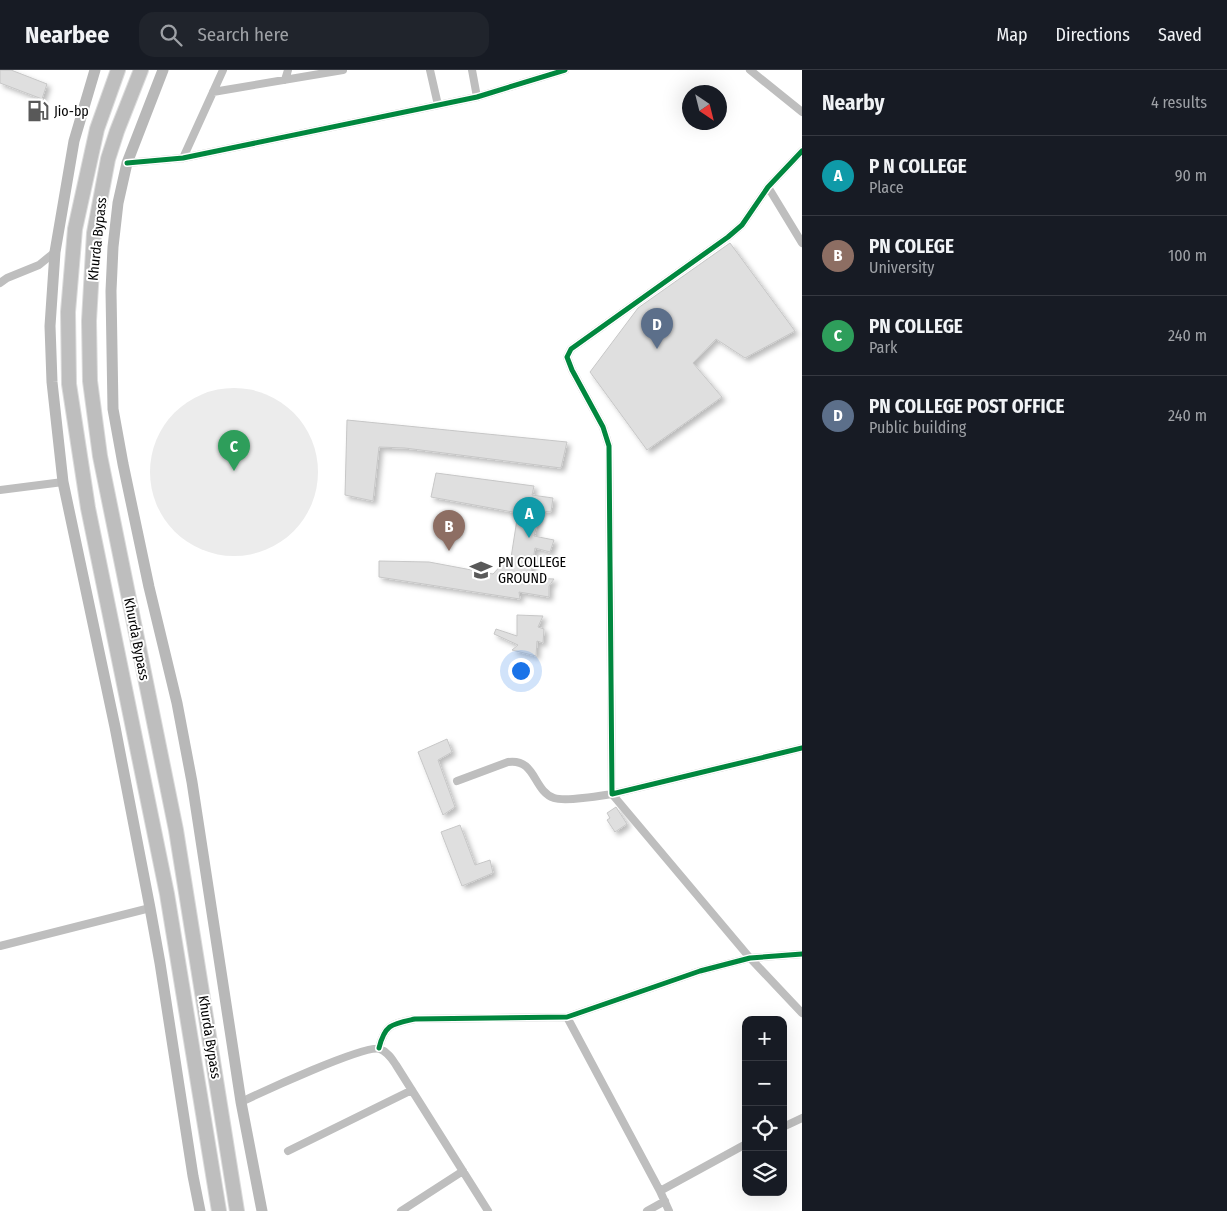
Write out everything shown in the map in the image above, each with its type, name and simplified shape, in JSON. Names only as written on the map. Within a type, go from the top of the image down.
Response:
[{"type":"highway","name":"Khurda Bypass","points":[[118,70],[97,129],[75,229],[68,312],[69,384],[88,508],[167,894],[219,1211]]},
{"type":"highway","name":"Khurda Bypass","points":[[141,70],[108,160],[94,233],[89,322],[90,382],[100,456],[176,830],[237,1211]]},
{"type":"main road","points":[[95,70],[74,141],[55,252],[50,326],[52,382],[63,482],[115,727],[150,908],[200,1211]]},
{"type":"main road","points":[[164,70],[127,162],[116,223],[111,291],[113,409],[149,588],[177,703],[192,782],[241,1102],[262,1211]]},
{"type":"main road","points":[[193,1176],[212,1173]]},
{"type":"street","points":[[183,158],[223,70]]},
{"type":"street","points":[[285,80],[288,70]]},
{"type":"street","points":[[213,92],[343,70]]},
{"type":"street","points":[[430,70],[438,105]]},
{"type":"street","points":[[472,70],[477,97]]},
{"type":"street","points":[[750,70],[802,112]]},
{"type":"street","points":[[127,162],[183,158],[477,97],[562,71]]},
{"type":"street","points":[[802,151],[768,187],[742,225],[568,353],[568,363],[603,427],[609,446],[612,794],[750,958],[802,1013]]},
{"type":"street","points":[[768,187],[802,243]]},
{"type":"street","points":[[0,283],[7,278],[39,265],[55,252]]},
{"type":"street","points":[[0,490],[63,482]]},
{"type":"street","points":[[457,781],[508,762],[516,761],[527,767],[552,798],[574,799],[612,794],[802,748]]},
{"type":"street","points":[[0,946],[150,908]]},
{"type":"street","points":[[379,1048],[382,1033],[388,1028],[398,1023],[415,1019],[567,1017],[700,971],[750,958],[802,954]]},
{"type":"street","points":[[567,1017],[669,1211]]},
{"type":"street","points":[[241,1102],[311,1070],[379,1048],[388,1054],[488,1211]]},
{"type":"street","points":[[288,1151],[412,1090]]},
{"type":"street","points":[[787,1125],[802,1118]]},
{"type":"street","points":[[660,1191],[742,1146]]},
{"type":"street","points":[[401,1211],[463,1171]]},
{"type":"street","points":[[647,1211],[665,1201]]},
{"type":"shaded area","points":[[226,388],[242,388],[274,398],[299,419],[312,440],[318,472],[312,504],[304,519],[287,537],[266,550],[242,556],[226,556],[202,550],[187,542],[164,519],[156,504],[150,480],[150,464],[156,440],[164,425],[187,402],[202,394]]},
{"type":"building","points":[[0,70],[11,70],[47,84],[42,99],[0,83]]},
{"type":"building","points":[[730,243],[795,331],[745,358],[716,339],[693,363],[722,397],[647,450],[590,372],[638,308]]},
{"type":"building","points":[[347,420],[567,442],[561,468],[405,448],[379,447],[373,501],[345,495]]},
{"type":"building","points":[[436,473],[534,486],[532,495],[553,498],[551,512],[541,511],[534,536],[554,540],[550,552],[535,548],[530,578],[554,579],[549,586],[549,597],[519,592],[520,599],[379,577],[379,561],[429,562],[493,574],[504,562],[510,564],[518,513],[431,497]]},
{"type":"building","points":[[517,615],[543,616],[538,627],[544,629],[543,643],[537,641],[536,656],[512,650],[518,645],[494,634],[496,629],[517,636]]},
{"type":"building","points":[[447,739],[452,752],[438,760],[455,807],[443,815],[418,752]]},
{"type":"building","points":[[616,807],[627,824],[615,832],[607,820],[610,818],[607,813]]},
{"type":"building","points":[[460,825],[475,865],[490,860],[493,873],[462,886],[441,832]]},
{"type":"cycle path","points":[[127,163],[183,158],[477,97],[565,70]]},
{"type":"cycle path","points":[[802,151],[768,187],[742,225],[571,349],[567,357],[603,427],[609,446],[612,794],[802,748]]},
{"type":"cycle path","points":[[379,1048],[384,1034],[391,1026],[415,1019],[567,1017],[700,971],[750,958],[802,954]]},
{"type":"place","name":"Jio-bp","points":[[38,111]]},
{"type":"place","name":"PN COLLEGE POST OFFICE","points":[[657,349]]},
{"type":"place","name":"PN COLLEGE","points":[[234,471]]},
{"type":"place","name":"P N COLLEGE","points":[[529,538]]},
{"type":"place","name":"PN COLEGE","points":[[449,551]]},
{"type":"place","name":"PN COLLEGE GROUND","points":[[481,570]]}]
